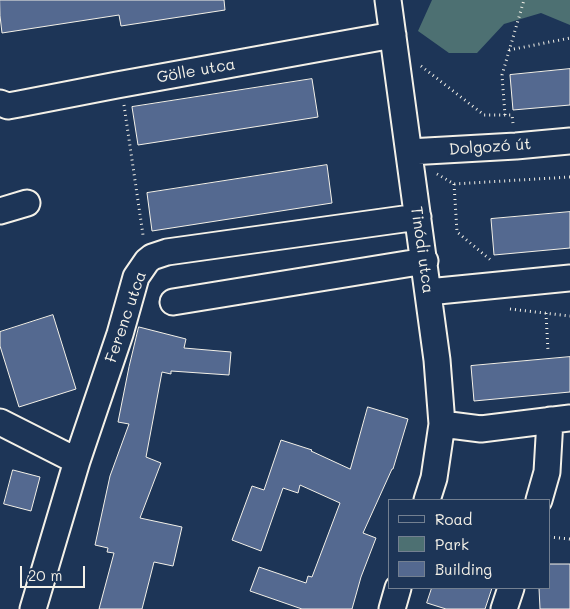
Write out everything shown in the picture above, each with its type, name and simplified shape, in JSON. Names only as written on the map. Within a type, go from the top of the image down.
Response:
[{"type":"street","name":"Tinódi utca","points":[[388,0],[416,151],[418,217],[438,360],[442,424],[434,478],[426,499]]},
{"type":"street","name":"Gölle utca","points":[[0,103],[8,106],[393,35]]},
{"type":"street","name":"Dolgozó út","points":[[416,151],[570,141]]},
{"type":"street","points":[[0,211],[27,203]]},
{"type":"street","name":"Ferenc utca","points":[[33,609],[76,461],[120,334],[136,278],[147,261],[167,252],[418,217]]},
{"type":"street","points":[[173,302],[425,260]]},
{"type":"street","points":[[428,292],[570,278]]},
{"type":"street","points":[[442,424],[481,429],[560,419],[539,499]]},
{"type":"street","points":[[0,422],[76,461]]},
{"type":"street","points":[[392,609],[398,589]]},
{"type":"street","points":[[504,609],[511,589]]},
{"type":"path","points":[[505,115],[502,75],[524,0]]},
{"type":"path","points":[[509,50],[570,38]]},
{"type":"path","points":[[416,63],[484,115],[512,115],[516,146]]},
{"type":"path","points":[[121,84],[147,261]]},
{"type":"path","points":[[416,151],[423,165],[454,184],[570,177]]},
{"type":"path","points":[[454,184],[457,232],[496,264]]},
{"type":"path","points":[[546,313],[548,351]]},
{"type":"path","points":[[550,537],[570,539]]},
{"type":"green space","points":[[432,0],[570,0],[570,25],[541,13],[504,24],[477,53],[449,53],[418,31]]},
{"type":"building","points":[[0,0],[224,0],[225,10],[121,26],[119,15],[2,33]]},
{"type":"building","points":[[570,69],[570,105],[513,110],[510,75]]},
{"type":"building","points":[[312,79],[318,117],[138,145],[132,107]]},
{"type":"building","points":[[327,165],[332,203],[152,231],[147,193]]},
{"type":"building","points":[[570,212],[570,248],[494,255],[491,219]]},
{"type":"building","points":[[53,315],[76,389],[19,407],[0,346],[0,332]]},
{"type":"building","points":[[139,327],[186,339],[184,348],[231,352],[229,375],[171,371],[171,374],[162,372],[146,457],[161,463],[140,518],[182,527],[173,566],[154,562],[142,609],[99,609],[114,553],[107,552],[108,548],[95,545],[110,476],[129,424],[118,422]]},
{"type":"building","points":[[570,357],[570,392],[474,401],[471,366]]},
{"type":"building","points":[[368,407],[408,419],[393,469],[363,533],[376,538],[361,577],[352,609],[302,609],[250,591],[259,567],[306,583],[308,576],[312,577],[340,503],[300,485],[298,493],[283,488],[261,551],[232,540],[252,486],[264,490],[281,440],[312,450],[350,469]]},
{"type":"building","points":[[13,470],[40,477],[31,511],[4,504]]},
{"type":"building","points":[[550,564],[570,564],[570,609],[540,609],[539,589],[550,589]]},
{"type":"building","points":[[432,589],[492,589],[485,609],[446,609],[427,603]]}]
